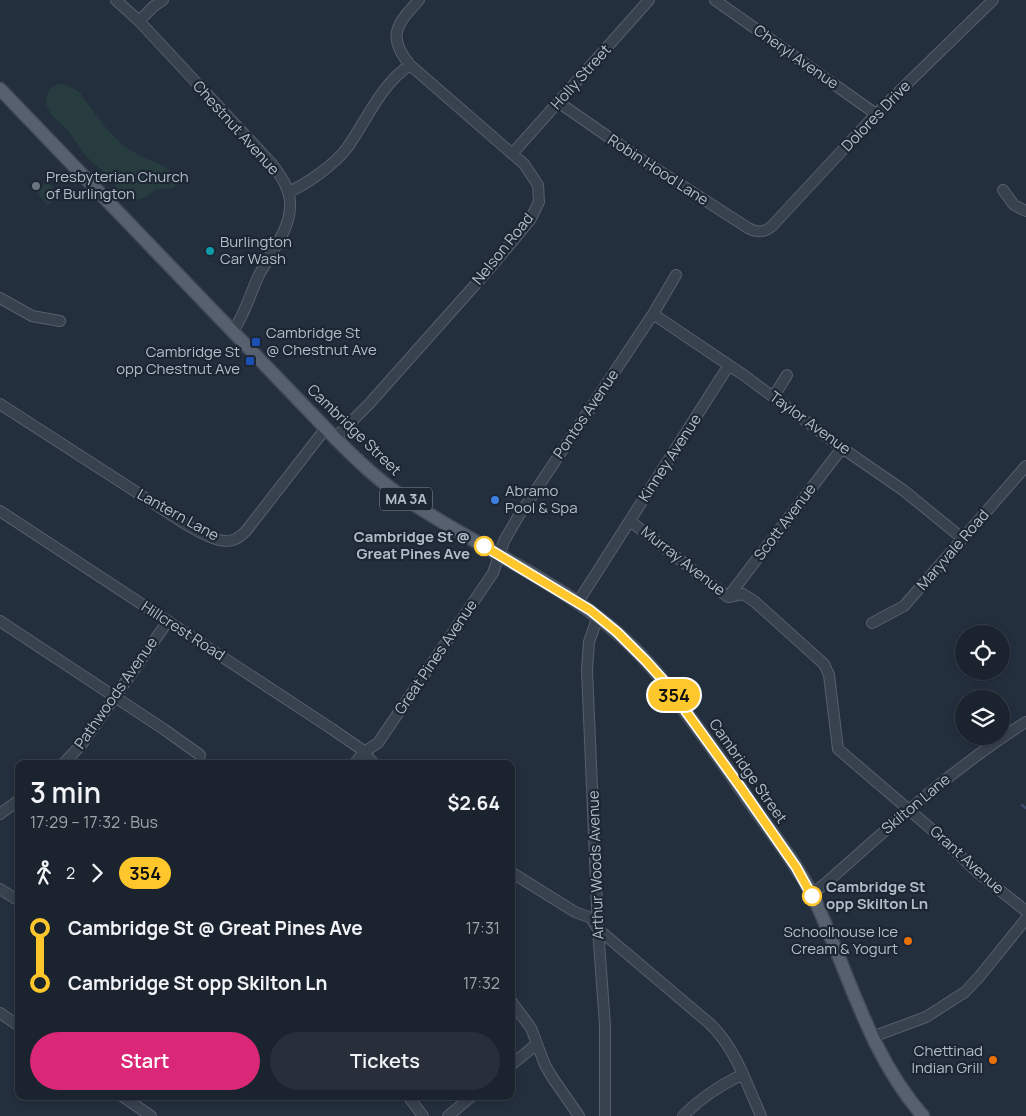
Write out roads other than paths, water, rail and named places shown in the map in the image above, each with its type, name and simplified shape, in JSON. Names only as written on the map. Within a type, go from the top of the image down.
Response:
[{"type":"main road","name":"Cambridge Street","points":[[0,89],[335,438],[369,470],[398,494],[432,516],[500,555],[598,616],[628,642],[664,681],[792,860],[812,894],[824,920],[872,1037],[906,1096],[923,1116]]},
{"type":"street","name":"Chestnut Avenue","points":[[116,0],[139,21],[272,164],[288,192],[290,206],[286,223],[259,274],[242,316],[233,331]]},
{"type":"street","points":[[139,21],[163,0]]},
{"type":"street","name":"Nelson Road","points":[[335,438],[408,360],[490,267],[532,216],[539,202],[538,185],[529,170],[410,65],[399,50],[396,32],[399,24],[419,0]]},
{"type":"street","name":"Holly Street","points":[[512,154],[649,0]]},
{"type":"street","name":"Cheryl Avenue","points":[[715,0],[876,114]]},
{"type":"street","name":"Dolores Drive","points":[[761,232],[772,226],[876,114],[993,0]]},
{"type":"street","points":[[288,192],[299,188],[336,159],[346,148],[387,86],[410,65]]},
{"type":"street","name":"Robin Hood Lane","points":[[558,102],[630,152],[754,232],[761,232]]},
{"type":"street","points":[[1003,190],[1014,204],[1026,211]]},
{"type":"street","name":"Pontos Avenue","points":[[500,555],[504,541],[518,516],[653,314],[676,275]]},
{"type":"street","points":[[0,298],[32,316],[60,321]]},
{"type":"street","name":"Taylor Avenue","points":[[653,314],[730,365],[842,448],[912,496],[962,538]]},
{"type":"street","name":"Kinney Avenue","points":[[578,602],[730,365]]},
{"type":"street","points":[[774,396],[787,375]]},
{"type":"street","name":"Lantern Lane","points":[[0,404],[169,513],[210,537],[226,541],[240,537],[246,531],[326,428]]},
{"type":"street","name":"Scott Avenue","points":[[728,597],[842,448]]},
{"type":"street","name":"Maryvale Road","points":[[872,623],[904,606],[1026,466]]},
{"type":"street","name":"Hillcrest Road","points":[[0,511],[364,752],[371,760]]},
{"type":"street","name":"Murray Avenue","points":[[630,520],[728,597],[743,594],[754,601],[824,664],[829,675],[838,749],[909,809]]},
{"type":"street","name":"Great Pines Avenue","points":[[357,760],[364,752],[378,743],[493,573],[500,555]]},
{"type":"street","name":"Arthur Woods Avenue","points":[[598,616],[589,642],[587,670],[604,1025],[605,1116]]},
{"type":"street","points":[[0,621],[173,735],[200,755]]},
{"type":"street","name":"Pathwoods Avenue","points":[[67,760],[82,744],[168,621]]},
{"type":"street","name":"Skilton Lane","points":[[812,894],[909,809],[964,764],[1026,722]]},
{"type":"street","points":[[892,795],[895,821]]},
{"type":"street","points":[[0,814],[15,803]]},
{"type":"street","name":"Grant Avenue","points":[[909,809],[977,872],[1026,911]]},
{"type":"street","points":[[515,874],[575,912],[591,918],[598,929],[720,1033],[733,1053],[761,1116]]},
{"type":"street","points":[[0,889],[15,898]]},
{"type":"street","points":[[872,1037],[926,1017],[965,992],[1026,919]]},
{"type":"street","points":[[515,1006],[531,1028],[552,1077],[579,1116]]},
{"type":"street","points":[[0,1013],[15,1023]]},
{"type":"street","points":[[515,1062],[537,1044]]},
{"type":"street","points":[[683,1116],[693,1105],[710,1093],[743,1074]]},
{"type":"street","points":[[128,1100],[151,1116]]},
{"type":"street","points":[[411,1100],[423,1116]]},
{"type":"street","points":[[448,1116],[467,1100]]},
{"type":"waterway","points":[[1022,805],[1026,808]]},
{"type":"place","name":"Presbyterian Church of Burlington","points":[[36,186]]},
{"type":"place","name":"Burlington Car Wash","points":[[210,251]]},
{"type":"place","name":"Cambridge St @ Chestnut Ave","points":[[256,342]]},
{"type":"place","name":"Cambridge St opp Chestnut Ave","points":[[250,361]]},
{"type":"place","name":"Abramo Pool & Spa","points":[[495,500]]},
{"type":"place","name":"Cambridge St @ Great Pines Ave","points":[[484,546]]},
{"type":"place","name":"Cambridge St opp Skilton Ln","points":[[812,896]]},
{"type":"place","name":"Schoolhouse Ice Cream & Yogurt","points":[[908,941]]},
{"type":"place","name":"Chettinad Indian Grill","points":[[993,1060]]}]
